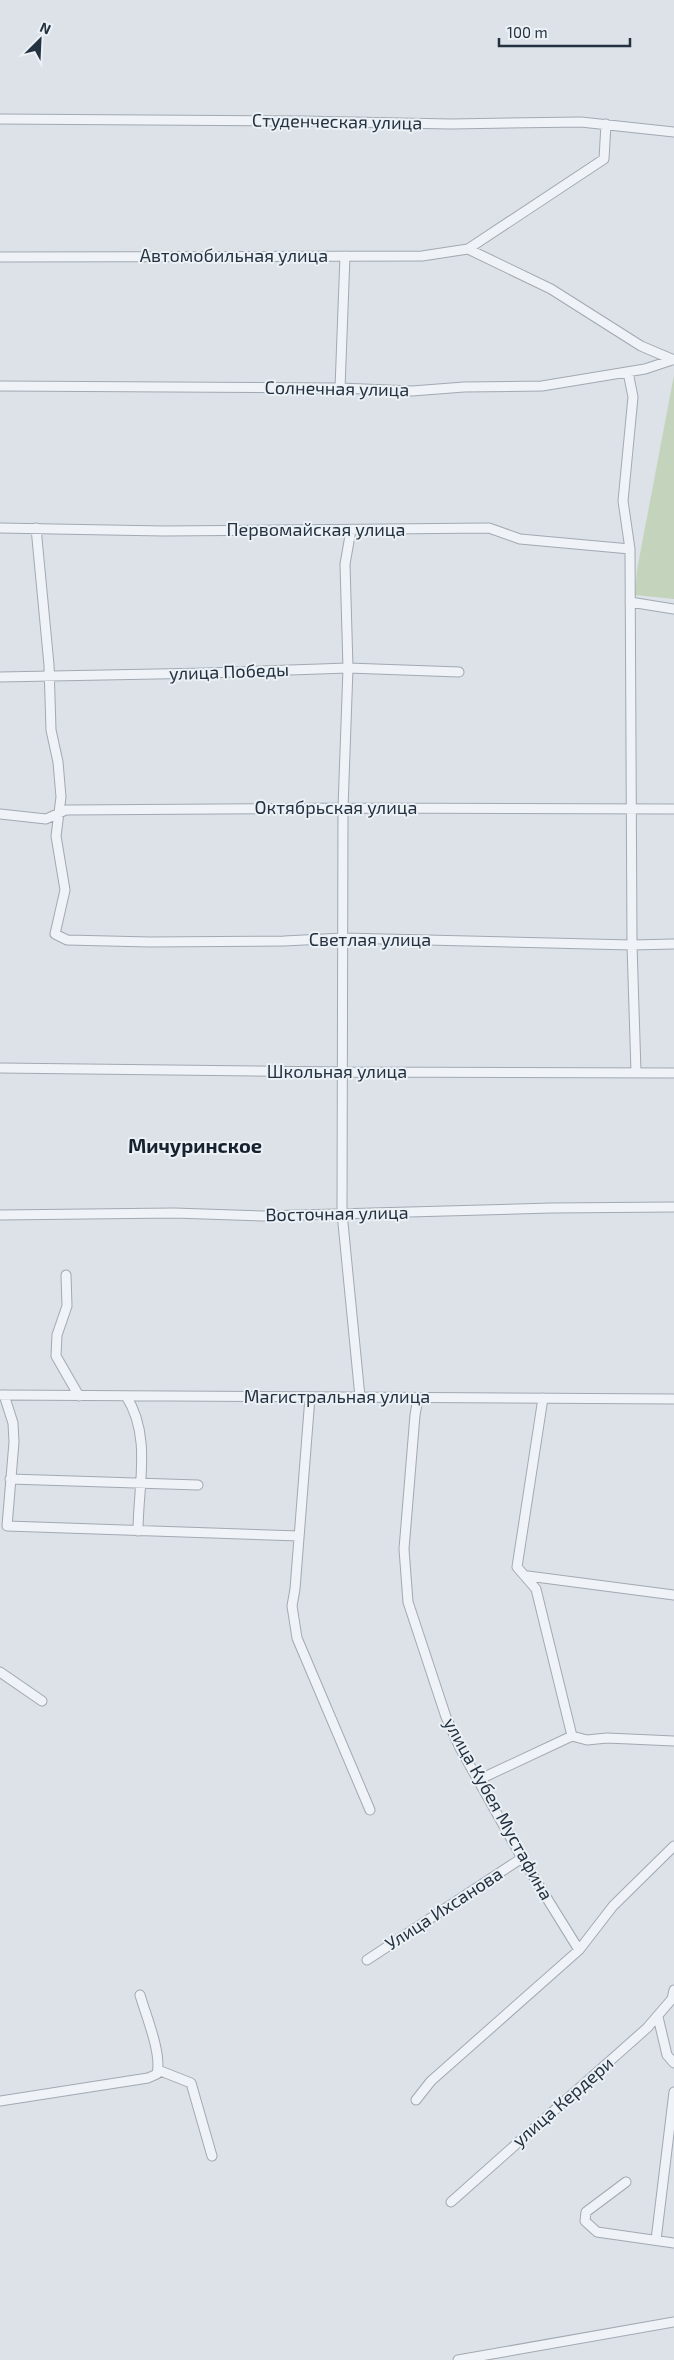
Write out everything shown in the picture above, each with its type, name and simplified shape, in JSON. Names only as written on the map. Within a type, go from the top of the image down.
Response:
[{"type":"street","name":"Студенческая улица","points":[[0,119],[301,120],[451,124],[581,122],[674,132]]},
{"type":"street","points":[[468,249],[574,177],[600,163],[604,159],[606,124]]},
{"type":"street","points":[[468,249],[551,289],[641,346],[673,360]]},
{"type":"street","name":"Автомобильная улица","points":[[0,257],[422,256],[468,249]]},
{"type":"street","points":[[340,388],[345,256]]},
{"type":"street","name":"Солнечная улица","points":[[0,386],[340,388],[412,391],[464,387],[542,386],[628,372],[673,360]]},
{"type":"street","points":[[628,372],[633,397],[631,442],[623,501],[630,549],[628,570],[633,810],[632,945],[636,1072]]},
{"type":"street","name":"Первомайская улица","points":[[0,528],[164,531],[489,528],[520,539],[630,549]]},
{"type":"street","points":[[36,528],[49,675],[51,730],[58,762],[61,797],[60,813]]},
{"type":"street","points":[[351,530],[345,564],[348,668],[342,808],[342,1213],[360,1397]]},
{"type":"street","points":[[630,602],[674,608]]},
{"type":"street","name":"улица Победы","points":[[0,677],[348,668],[459,672]]},
{"type":"street","name":"Октябрьская улица","points":[[0,814],[46,819],[66,810],[342,808],[674,809]]},
{"type":"street","name":"Светлая улица","points":[[60,813],[56,836],[64,890],[55,934],[67,940],[227,941],[343,938],[632,945],[674,944]]},
{"type":"street","name":"Школьная улица","points":[[0,1068],[341,1072],[674,1072]]},
{"type":"street","name":"Восточная улица","points":[[0,1215],[174,1213],[262,1216],[674,1207]]},
{"type":"street","points":[[66,1274],[67,1306],[57,1335],[56,1356],[79,1396]]},
{"type":"street","points":[[2,1395],[13,1423],[14,1442],[7,1526],[298,1536]]},
{"type":"street","name":"Магистральная улица","points":[[2,1395],[674,1399]]},
{"type":"street","points":[[126,1396],[133,1407],[142,1436],[138,1531]]},
{"type":"street","points":[[310,1397],[295,1589],[292,1606],[297,1638],[370,1810]]},
{"type":"street","name":"улица Кубея Мустафина","points":[[418,1398],[414,1415],[404,1549],[408,1602],[446,1717],[460,1748],[522,1858],[579,1950]]},
{"type":"street","points":[[543,1398],[517,1567],[528,1576],[536,1589],[572,1736]]},
{"type":"street","points":[[10,1478],[198,1485]]},
{"type":"street","points":[[528,1576],[674,1595]]},
{"type":"street","points":[[0,1672],[42,1701]]},
{"type":"street","points":[[478,1780],[572,1736],[587,1740],[607,1738],[674,1741]]},
{"type":"street","points":[[416,2100],[431,2081],[579,1950],[613,1906],[674,1846]]},
{"type":"street","name":"Улица Ихсанова","points":[[367,1960],[522,1858]]},
{"type":"street","points":[[0,2102],[148,2078],[157,2074],[156,2052],[140,1995]]},
{"type":"street","name":"улица Кердери","points":[[451,2202],[658,2017],[673,1995]]},
{"type":"street","points":[[658,2017],[667,2054],[674,2063]]},
{"type":"street","points":[[158,2070],[191,2083],[212,2156]]},
{"type":"street","points":[[656,2240],[674,2092]]},
{"type":"street","points":[[626,2182],[586,2212],[585,2221],[590,2228],[597,2232],[674,2243]]},
{"type":"street","points":[[458,2360],[674,2322]]},
{"type":"green space","points":[[674,375],[674,599],[635,595],[637,570]]},
{"type":"district","name":"Мичуринское","points":[[195,1146]]}]
